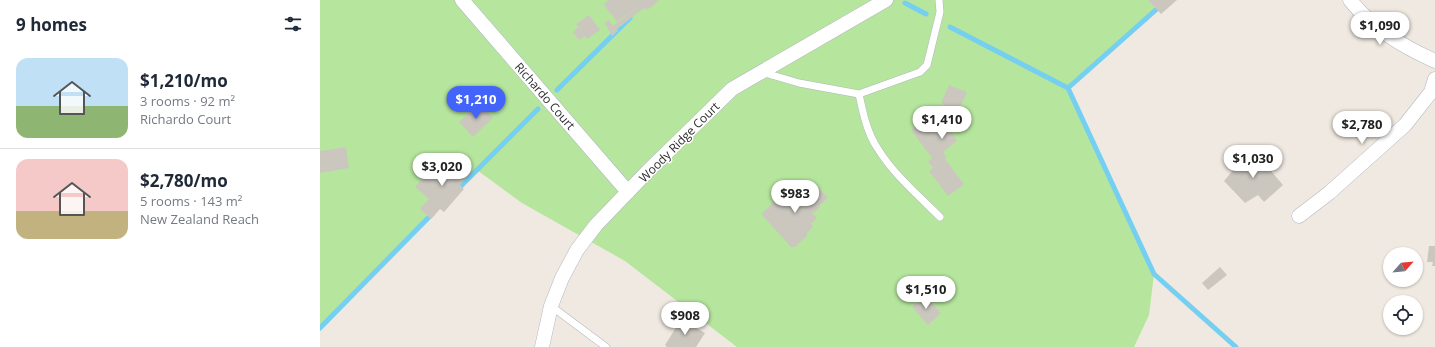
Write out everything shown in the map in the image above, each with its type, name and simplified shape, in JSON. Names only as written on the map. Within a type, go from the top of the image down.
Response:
[{"type":"street","name":"Richardo Court","points":[[462,0],[628,192]]},
{"type":"street","name":"Woody Ridge Court","points":[[542,347],[551,306],[562,278],[577,250],[596,225],[628,192],[732,89],[886,0]]},
{"type":"street","points":[[1350,0],[1373,25],[1409,49],[1435,61]]},
{"type":"street","points":[[1299,216],[1329,193],[1405,125],[1431,92],[1435,79]]},
{"type":"lane","points":[[761,72],[799,83],[859,94],[920,72],[927,65],[940,12],[939,0]]},
{"type":"lane","points":[[859,94],[871,137],[878,149],[903,179],[940,217]]},
{"type":"lane","points":[[551,306],[606,347]]},
{"type":"green space","points":[[320,0],[1166,0],[1069,88],[1154,274],[1149,315],[1134,347],[737,347],[625,261],[522,203],[477,170],[320,328]]},
{"type":"building","points":[[609,0],[659,0],[649,9],[648,8],[646,10],[644,8],[617,29],[618,31],[612,36],[605,23],[609,20],[613,26],[642,4],[617,22],[604,4]]},
{"type":"building","points":[[1148,0],[1177,0],[1161,14]]},
{"type":"building","points":[[589,15],[600,30],[587,39],[585,36],[579,40],[573,32],[578,27],[576,24]]},
{"type":"building","points":[[949,85],[967,92],[949,127],[957,141],[943,152],[947,158],[945,159],[964,184],[948,196],[929,171],[933,168],[928,162],[932,158],[911,130],[929,117],[932,121],[938,116],[944,104],[941,103]]},
{"type":"building","points":[[479,104],[493,118],[473,137],[459,122]]},
{"type":"building","points":[[346,147],[349,168],[320,173],[320,151]]},
{"type":"building","points":[[1253,150],[1283,185],[1264,202],[1258,195],[1245,203],[1224,181],[1234,169],[1233,168]]},
{"type":"building","points":[[451,157],[471,173],[460,185],[464,189],[444,212],[440,209],[431,219],[420,209],[429,199],[415,187],[433,166],[436,170],[439,166],[441,168]]},
{"type":"building","points":[[812,181],[828,198],[816,211],[812,213],[817,218],[811,224],[813,227],[807,233],[807,236],[795,247],[791,247],[761,214],[780,196],[787,204]]},
{"type":"building","points":[[1429,246],[1435,246],[1435,266],[1432,266],[1433,262],[1427,262]]},
{"type":"building","points":[[1220,267],[1227,275],[1208,290],[1202,283]]},
{"type":"building","points":[[925,295],[941,313],[928,325],[912,307]]},
{"type":"building","points":[[682,318],[687,322],[690,321],[694,323],[693,326],[705,333],[696,347],[667,347],[665,345]]},
{"type":"waterway","points":[[1068,88],[1167,0]]},
{"type":"waterway","points":[[905,3],[926,14]]},
{"type":"waterway","points":[[557,90],[630,18]]},
{"type":"waterway","points":[[950,27],[1068,88],[1154,274],[1236,347]]},
{"type":"waterway","points":[[456,191],[538,109]]},
{"type":"waterway","points":[[320,328],[433,213]]}]
